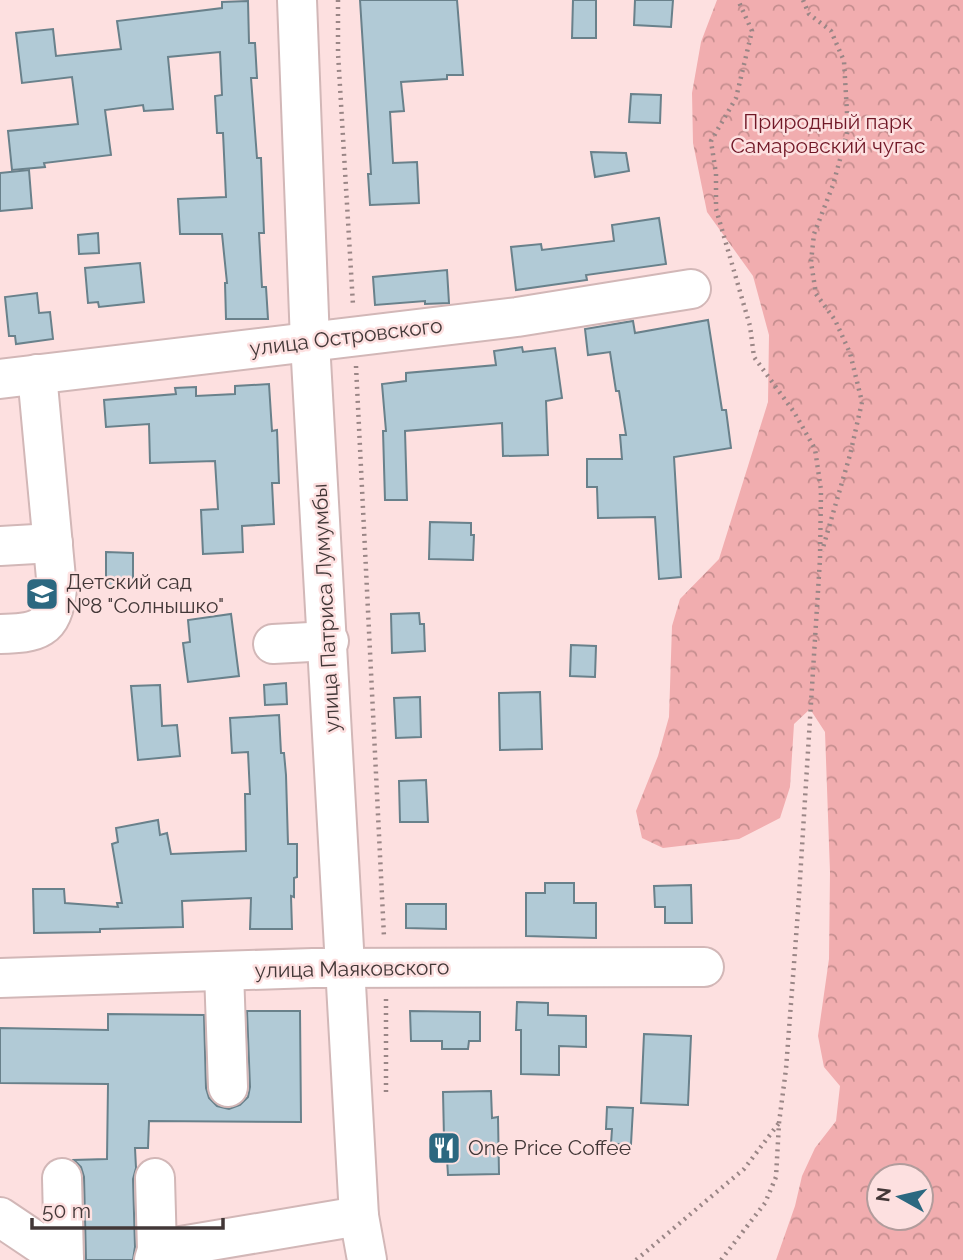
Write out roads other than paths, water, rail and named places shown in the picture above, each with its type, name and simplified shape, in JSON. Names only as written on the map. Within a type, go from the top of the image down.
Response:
[{"type":"street","name":"улица Патриса Лумумбы","points":[[297,0],[310,342],[329,641],[359,1216],[367,1260]]},
{"type":"street","name":"улица Островского","points":[[0,379],[517,317],[691,289]]},
{"type":"street","points":[[0,635],[28,634],[48,622],[56,604],[57,589],[37,374]]},
{"type":"street","points":[[0,546],[53,543]]},
{"type":"street","points":[[273,644],[329,641]]},
{"type":"street","name":"улица Маяковского","points":[[0,978],[346,968],[704,967]]},
{"type":"street","points":[[224,971],[228,1087]]},
{"type":"street","points":[[0,1217],[64,1260],[62,1178]]},
{"type":"street","points":[[155,1178],[155,1255],[359,1216]]},
{"type":"place","name":"Детский сад №8 \"Солнышко\"","points":[[42,594]]},
{"type":"place","name":"One Price Coffee","points":[[444,1148]]},
{"type":"park label","name":"Природный парк Самаровский чугас","points":[[828,134]]}]
